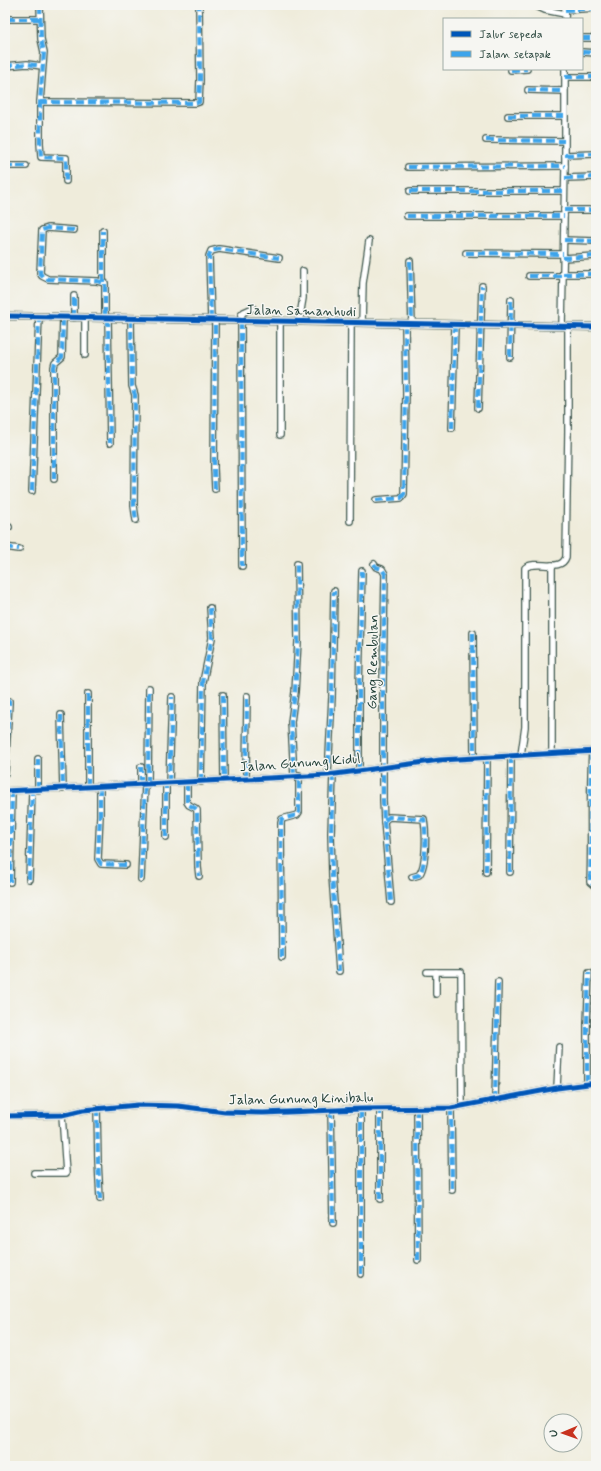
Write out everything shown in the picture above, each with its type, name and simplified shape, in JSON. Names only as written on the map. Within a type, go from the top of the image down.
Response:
[{"type":"street","points":[[40,5],[41,39],[44,52],[40,102],[41,156],[66,158],[66,181]]},
{"type":"street","points":[[40,102],[199,102],[199,5]]},
{"type":"street","points":[[534,5],[545,10],[565,12],[596,8]]},
{"type":"street","points":[[7,19],[40,19]]},
{"type":"street","points":[[583,38],[596,38]]},
{"type":"street","points":[[583,52],[596,53]]},
{"type":"street","points":[[5,66],[27,64],[42,66]]},
{"type":"street","points":[[521,755],[525,727],[526,566],[560,564],[564,562],[567,553],[565,327],[563,275],[565,70]]},
{"type":"street","points":[[565,77],[596,77]]},
{"type":"street","points":[[528,90],[564,91]]},
{"type":"street","points":[[508,116],[564,116]]},
{"type":"street","points":[[486,140],[564,140]]},
{"type":"street","points":[[565,155],[596,154]]},
{"type":"street","points":[[5,166],[26,166]]},
{"type":"street","points":[[408,167],[565,166]]},
{"type":"street","points":[[565,178],[596,177]]},
{"type":"street","points":[[410,192],[564,191]]},
{"type":"street","points":[[407,216],[564,213],[596,210]]},
{"type":"street","points":[[74,230],[48,228],[42,230],[40,269],[42,276],[48,279],[103,282]]},
{"type":"street","points":[[103,231],[103,282],[105,284],[107,318],[110,443]]},
{"type":"street","points":[[564,240],[596,241]]},
{"type":"street","points":[[362,323],[363,283],[369,242]]},
{"type":"street","points":[[215,489],[213,320],[209,256],[211,251],[219,249],[279,258]]},
{"type":"street","points":[[466,253],[596,256]]},
{"type":"street","points":[[376,500],[401,498],[404,494],[410,261]]},
{"type":"street","points":[[299,322],[303,298],[304,271]]},
{"type":"street","points":[[529,276],[596,274]]},
{"type":"street","points":[[478,408],[482,286]]},
{"type":"street","points":[[74,296],[74,318]]},
{"type":"street","points":[[510,358],[511,300]]},
{"type":"street","points":[[242,566],[241,321],[242,313],[254,308]]},
{"type":"street","name":"Jalan Samanhudi","points":[[5,316],[596,327]]},
{"type":"street","points":[[32,491],[39,317]]},
{"type":"street","points":[[54,479],[54,374],[55,363],[62,357],[63,318]]},
{"type":"street","points":[[85,318],[85,355]]},
{"type":"street","points":[[131,319],[132,386],[135,395],[134,506],[136,520]]},
{"type":"street","points":[[280,321],[280,435]]},
{"type":"street","points":[[350,521],[351,323]]},
{"type":"street","points":[[452,428],[455,325]]},
{"type":"street","points":[[5,547],[19,549]]},
{"type":"street","points":[[282,957],[281,824],[282,819],[297,815],[299,812],[291,722],[295,692],[298,642],[297,564]]},
{"type":"street","name":"Gang Rembulan","points":[[374,564],[376,567],[382,569],[385,574],[383,800],[391,902]]},
{"type":"street","points":[[552,565],[552,753]]},
{"type":"street","points":[[359,770],[359,687],[362,571]]},
{"type":"street","points":[[334,591],[331,833],[332,876],[339,971]]},
{"type":"street","points":[[201,782],[204,682],[212,638],[210,608]]},
{"type":"street","points":[[473,633],[474,758]]},
{"type":"street","points":[[141,878],[149,688]]},
{"type":"street","points":[[88,694],[88,787]]},
{"type":"street","points":[[223,695],[224,780]]},
{"type":"street","points":[[246,779],[247,696]]},
{"type":"street","points":[[166,837],[172,697]]},
{"type":"street","points":[[5,701],[9,701],[9,703],[5,773]]},
{"type":"street","points":[[61,714],[63,789]]},
{"type":"street","points":[[594,752],[590,785],[590,866],[591,884],[596,887]]},
{"type":"street","name":"Jalan Gunung Kidul","points":[[5,791],[331,775],[383,767],[474,758],[594,752]]},
{"type":"street","points":[[486,872],[488,757]]},
{"type":"street","points":[[510,872],[511,757]]},
{"type":"street","points":[[29,879],[38,760]]},
{"type":"street","points":[[141,767],[145,784]]},
{"type":"street","points":[[187,782],[189,805],[193,806],[197,810],[197,859],[199,876]]},
{"type":"street","points":[[100,786],[98,859],[101,864],[126,865]]},
{"type":"street","points":[[10,882],[12,791]]},
{"type":"street","points":[[384,821],[389,817],[424,819],[425,853],[422,871],[419,875],[412,876]]},
{"type":"street","points":[[427,972],[461,972],[462,1105]]},
{"type":"street","points":[[436,972],[436,994]]},
{"type":"street","points":[[587,1083],[589,973]]},
{"type":"street","points":[[495,1100],[498,982]]},
{"type":"street","points":[[557,1088],[559,1047]]},
{"type":"street","name":"Jalan Gunung Kinibalu","points":[[5,1116],[62,1115],[76,1111],[138,1104],[263,1113],[362,1109],[451,1108],[557,1088],[596,1083]]},
{"type":"street","points":[[98,1108],[100,1199]]},
{"type":"street","points":[[417,1108],[418,1260]]},
{"type":"street","points":[[451,1108],[452,1190]]},
{"type":"street","points":[[361,1274],[362,1109]]},
{"type":"street","points":[[380,1109],[380,1199]]},
{"type":"street","points":[[331,1110],[333,1223]]},
{"type":"street","points":[[34,1173],[66,1173],[62,1115]]},
{"type":"marked path","points":[[40,5],[41,39],[44,52],[40,102],[41,157],[66,158],[66,181]]},
{"type":"marked path","points":[[40,102],[199,102],[199,5]]},
{"type":"marked path","points":[[565,10],[596,8]]},
{"type":"marked path","points":[[7,19],[40,19]]},
{"type":"marked path","points":[[583,38],[596,38]]},
{"type":"marked path","points":[[583,52],[596,53]]},
{"type":"marked path","points":[[5,66],[27,64],[42,66]]},
{"type":"marked path","points":[[565,77],[596,77]]},
{"type":"marked path","points":[[528,90],[564,91]]},
{"type":"marked path","points":[[508,116],[564,116]]},
{"type":"marked path","points":[[486,140],[564,141]]},
{"type":"marked path","points":[[565,155],[596,154]]},
{"type":"marked path","points":[[5,166],[26,166]]},
{"type":"marked path","points":[[408,167],[565,166]]},
{"type":"marked path","points":[[565,178],[596,177]]},
{"type":"marked path","points":[[410,191],[564,191]]},
{"type":"marked path","points":[[564,210],[596,210]]},
{"type":"marked path","points":[[407,216],[564,216]]},
{"type":"marked path","points":[[74,230],[48,228],[42,230],[40,273],[48,279],[97,281],[105,283],[105,318]]},
{"type":"marked path","points":[[103,231],[103,282]]},
{"type":"marked path","points":[[564,240],[596,241]]},
{"type":"marked path","points":[[211,320],[209,256],[211,251],[219,249],[279,258]]},
{"type":"marked path","points":[[466,253],[563,254]]},
{"type":"marked path","points":[[563,258],[596,256]]},
{"type":"marked path","points":[[410,261],[412,324]]},
{"type":"marked path","points":[[563,274],[596,274]]},
{"type":"marked path","points":[[529,276],[563,276]]},
{"type":"marked path","points":[[478,408],[482,286]]},
{"type":"marked path","points":[[74,296],[74,318]]},
{"type":"marked path","points":[[510,357],[511,300]]},
{"type":"marked path","points":[[32,491],[39,317]]},
{"type":"marked path","points":[[54,479],[54,367],[55,363],[62,357],[63,317]]},
{"type":"marked path","points":[[108,318],[110,443]]},
{"type":"marked path","points":[[131,319],[132,386],[135,395],[134,506],[136,520]]},
{"type":"marked path","points":[[215,320],[215,489]]},
{"type":"marked path","points":[[241,321],[242,566]]},
{"type":"marked path","points":[[376,500],[401,498],[404,494],[406,394],[405,324]]},
{"type":"marked path","points":[[452,428],[455,325]]},
{"type":"marked path","points":[[5,528],[9,527]]},
{"type":"marked path","points":[[5,547],[19,549]]},
{"type":"marked path","points":[[294,776],[291,722],[295,692],[298,642],[297,564]]},
{"type":"marked path","points":[[374,564],[376,567],[382,569],[385,574],[383,682],[384,821],[389,817],[424,819],[425,856],[422,870],[419,875],[412,877]]},
{"type":"marked path","points":[[359,770],[359,687],[362,571]]},
{"type":"marked path","points":[[328,775],[332,697],[334,591]]},
{"type":"marked path","points":[[201,782],[203,682],[212,638],[210,608]]},
{"type":"marked path","points":[[473,633],[474,758]]},
{"type":"marked path","points":[[148,784],[149,688]]},
{"type":"marked path","points":[[88,694],[88,787]]},
{"type":"marked path","points":[[223,695],[224,780]]},
{"type":"marked path","points":[[246,779],[247,696]]},
{"type":"marked path","points":[[169,783],[172,697]]},
{"type":"marked path","points":[[5,701],[9,701],[5,773]]},
{"type":"marked path","points":[[61,715],[63,789]]},
{"type":"marked path","points":[[592,752],[590,882],[596,887]]},
{"type":"marked path","points":[[486,872],[487,757]]},
{"type":"marked path","points":[[510,872],[511,757]]},
{"type":"marked path","points":[[38,759],[38,790]]},
{"type":"marked path","points":[[141,767],[141,784]]},
{"type":"marked path","points":[[333,774],[331,833],[332,876],[339,971]]},
{"type":"marked path","points":[[282,957],[281,823],[282,819],[297,815],[299,812],[299,775]]},
{"type":"marked path","points":[[187,782],[187,802],[197,810],[199,876]]},
{"type":"marked path","points":[[166,783],[166,837]]},
{"type":"marked path","points":[[141,879],[145,784]]},
{"type":"marked path","points":[[100,786],[98,859],[101,864],[126,865]]},
{"type":"marked path","points":[[10,882],[12,791]]},
{"type":"marked path","points":[[29,879],[32,791]]},
{"type":"marked path","points":[[384,821],[391,902]]},
{"type":"marked path","points":[[587,1083],[589,973]]},
{"type":"marked path","points":[[495,1100],[498,982]]},
{"type":"marked path","points":[[97,1108],[100,1199]]},
{"type":"marked path","points":[[417,1108],[418,1260]]},
{"type":"marked path","points":[[451,1108],[452,1190]]},
{"type":"marked path","points":[[361,1109],[361,1274]]},
{"type":"marked path","points":[[380,1109],[380,1199]]},
{"type":"marked path","points":[[331,1110],[333,1223]]},
{"type":"cycle path","points":[[5,316],[596,327]]},
{"type":"cycle path","points":[[5,791],[328,775],[440,760],[596,751]]},
{"type":"cycle path","points":[[5,1116],[62,1115],[83,1110],[138,1105],[178,1106],[225,1112],[263,1113],[361,1109],[451,1108],[557,1088],[596,1083]]}]
